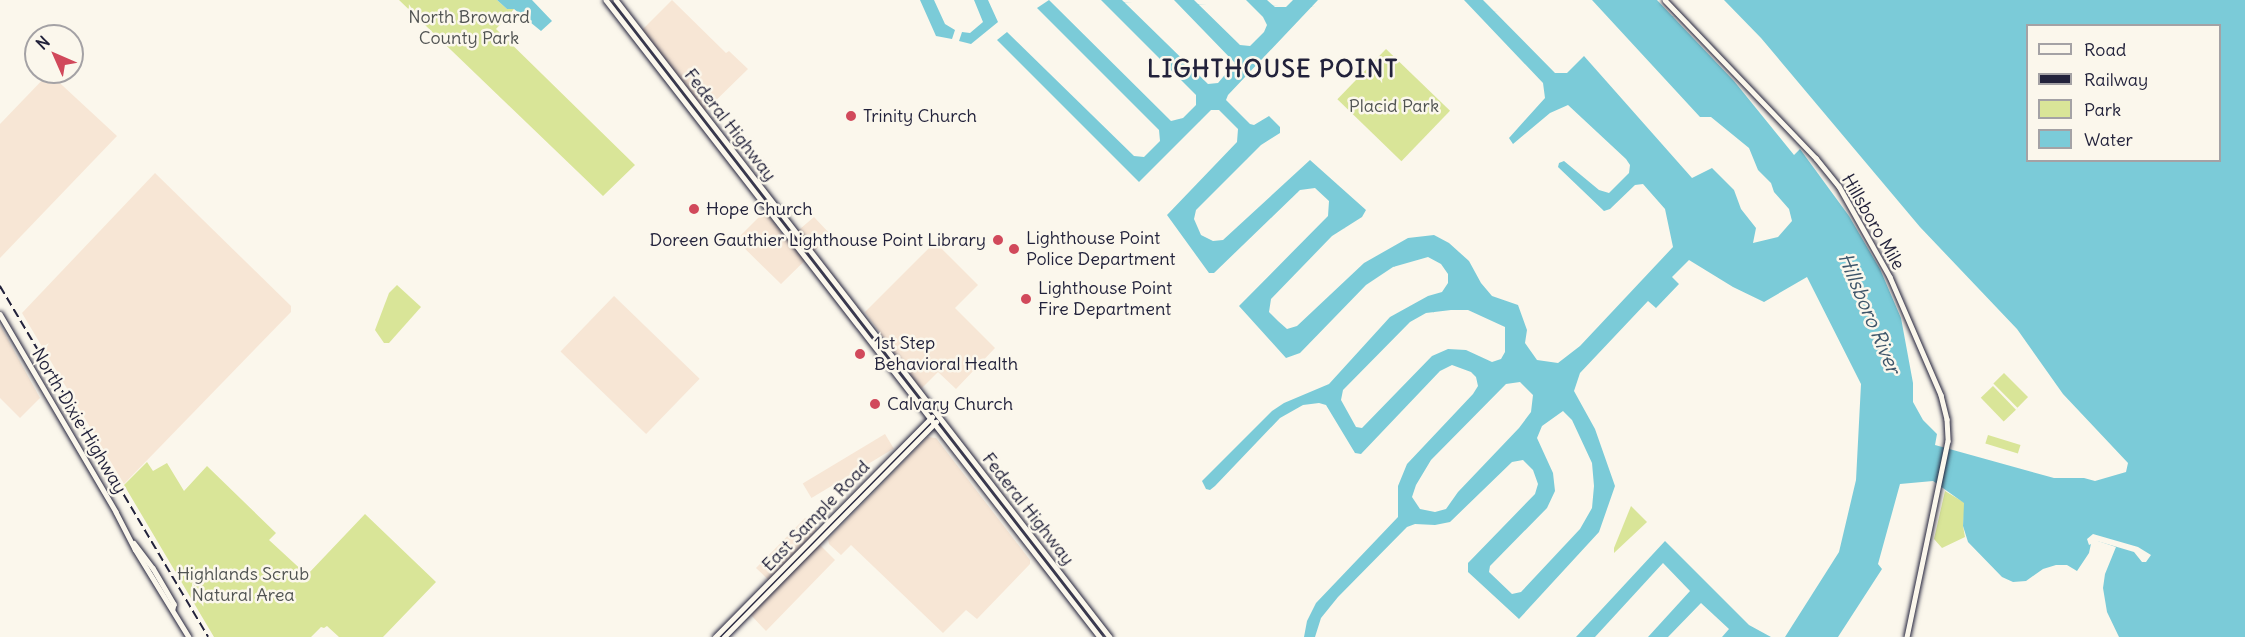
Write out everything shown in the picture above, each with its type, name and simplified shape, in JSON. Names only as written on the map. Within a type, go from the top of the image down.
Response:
[{"type":"main road","points":[[607,0],[620,6]]},
{"type":"main road","name":"Federal Highway","points":[[607,0],[929,419],[1100,637]]},
{"type":"main road","name":"Federal Highway","points":[[616,0],[1110,637]]},
{"type":"main road","name":"Hillsboro Mile","points":[[1665,0],[1816,158],[1848,200],[1890,277],[1941,395],[1947,419],[1948,441],[1907,637]]},
{"type":"main road","points":[[616,13],[630,18]]},
{"type":"main road","points":[[660,70],[672,73]]},
{"type":"main road","points":[[670,83],[675,81],[682,85]]},
{"type":"main road","points":[[715,141],[731,149]]},
{"type":"main road","points":[[724,153],[739,159]]},
{"type":"main road","name":"North Dixie Highway","points":[[0,314],[134,543],[135,549],[189,637]]},
{"type":"main road","points":[[865,335],[880,342]]},
{"type":"main road","points":[[876,349],[888,352]]},
{"type":"main road","name":"East Sample Road","points":[[715,637],[929,419],[938,416]]},
{"type":"main road","name":"East Sample Road","points":[[724,637],[934,424],[938,416]]},
{"type":"main road","points":[[985,491],[1003,499]]},
{"type":"shaded area","points":[[672,0],[726,53],[729,51],[748,69],[705,111],[642,30]]},
{"type":"shaded area","points":[[38,84],[61,84],[117,136],[0,258],[0,124]]},
{"type":"shaded area","points":[[155,173],[291,306],[291,312],[124,484],[22,313]]},
{"type":"shaded area","points":[[765,211],[787,240],[814,217],[831,235],[781,284],[736,240]]},
{"type":"shaded area","points":[[935,242],[978,285],[955,308],[995,348],[956,389],[938,372],[921,389],[865,312]]},
{"type":"shaded area","points":[[614,296],[700,379],[646,434],[561,351]]},
{"type":"shaded area","points":[[0,325],[40,398],[20,418],[0,398]]},
{"type":"shaded area","points":[[885,434],[894,449],[811,498],[803,483]]},
{"type":"shaded area","points":[[928,437],[936,438],[1030,560],[1030,564],[977,619],[966,610],[943,633],[851,545],[841,555],[829,544],[828,539]]},
{"type":"shaded area","points":[[805,518],[817,529],[811,536],[835,560],[766,631],[750,614],[777,588],[756,568]]},
{"type":"green space","name":"North Broward County Park","points":[[399,0],[497,0],[507,9],[514,9],[496,29],[635,165],[603,196]]},
{"type":"green space","name":"Placid Park","points":[[1386,49],[1450,111],[1401,161],[1337,99]]},
{"type":"green space","points":[[397,285],[421,307],[389,343],[384,343],[375,330],[389,293]]},
{"type":"green space","points":[[2004,373],[2028,397],[2017,408],[1993,384]]},
{"type":"green space","points":[[1993,386],[2016,410],[2004,422],[1981,398]]},
{"type":"green space","points":[[1988,435],[2021,445],[2018,454],[1985,444]]},
{"type":"green space","name":"Highlands Scrub Natural Area","points":[[147,462],[153,471],[167,463],[184,491],[207,466],[276,533],[269,540],[307,575],[365,514],[436,582],[383,637],[339,637],[327,626],[321,627],[311,637],[214,637],[124,485]]},
{"type":"green space","points":[[1945,491],[1965,503],[1963,526],[1965,537],[1942,548],[1934,539]]},
{"type":"green space","points":[[1631,506],[1647,522],[1614,553],[1614,548]]},
{"type":"water","points":[[497,0],[532,0],[552,21],[541,31],[514,9],[507,9]]},
{"type":"water","points":[[920,0],[934,0],[945,24],[955,30],[952,39],[936,36]]},
{"type":"water","points":[[974,0],[988,0],[998,22],[971,44],[959,41],[962,32],[970,33],[983,22]]},
{"type":"water","name":"Hillsboro River","points":[[1049,0],[1171,121],[1183,118],[1196,105],[1196,95],[1101,0],[1122,0],[1208,84],[1218,83],[1235,63],[1174,0],[1194,0],[1240,45],[1250,46],[1264,32],[1267,25],[1263,17],[1246,0],[1267,0],[1275,7],[1286,7],[1293,0],[1318,0],[1228,95],[1226,100],[1250,124],[1254,125],[1269,116],[1280,127],[1280,133],[1261,145],[1196,210],[1194,219],[1201,235],[1213,241],[1223,240],[1310,160],[1366,210],[1362,217],[1332,236],[1271,299],[1269,312],[1287,329],[1297,326],[1364,263],[1408,238],[1434,235],[1449,243],[1469,261],[1481,283],[1492,296],[1518,305],[1527,330],[1525,343],[1537,360],[1558,363],[1580,346],[1673,247],[1665,209],[1643,184],[1635,185],[1610,209],[1604,211],[1558,167],[1559,163],[1564,161],[1599,190],[1609,193],[1629,173],[1630,165],[1626,159],[1568,105],[1550,113],[1513,144],[1509,138],[1545,98],[1543,83],[1464,0],[1483,0],[1555,73],[1567,73],[1584,56],[1692,178],[1712,168],[1734,190],[1741,209],[1756,228],[1753,243],[1778,237],[1792,221],[1789,209],[1774,192],[1771,183],[1758,170],[1749,148],[1711,117],[1700,117],[1592,0],[1657,0],[1734,81],[1794,155],[1800,149],[1849,216],[1880,269],[1901,318],[1913,383],[1913,402],[1923,420],[1937,434],[1935,445],[2054,478],[2084,478],[2095,481],[2126,472],[2128,463],[2063,394],[2017,329],[1920,227],[1761,38],[1724,0],[2245,0],[2245,637],[2119,637],[2107,612],[2103,588],[2105,574],[2116,547],[2092,539],[2089,553],[2077,571],[2067,565],[2056,565],[2043,569],[2026,581],[2013,582],[2002,577],[1968,542],[1963,526],[1964,503],[1933,481],[1900,484],[1878,564],[1882,569],[1838,637],[1785,637],[1839,552],[1856,480],[1861,384],[1807,277],[1764,302],[1733,287],[1689,260],[1672,277],[1679,284],[1656,308],[1648,301],[1580,373],[1574,391],[1595,429],[1615,486],[1599,532],[1519,619],[1468,572],[1468,563],[1535,494],[1538,484],[1533,470],[1523,460],[1512,462],[1450,522],[1435,525],[1415,524],[1407,527],[1338,597],[1321,618],[1315,637],[1304,637],[1307,621],[1316,603],[1398,517],[1398,486],[1407,464],[1473,394],[1478,386],[1476,377],[1471,372],[1452,365],[1440,371],[1361,454],[1355,453],[1326,405],[1319,403],[1303,405],[1280,418],[1210,490],[1206,489],[1202,481],[1272,411],[1284,403],[1329,384],[1390,317],[1428,296],[1442,292],[1448,283],[1448,274],[1441,264],[1428,257],[1393,267],[1366,285],[1300,353],[1286,358],[1239,306],[1328,216],[1329,201],[1315,188],[1300,190],[1214,273],[1209,273],[1167,215],[1237,142],[1238,129],[1219,110],[1211,110],[1139,182],[997,40],[1007,32],[1134,156],[1144,157],[1160,141],[1159,130],[1037,8]],"holes":[[[1468,310],[1505,327],[1505,352],[1501,359],[1492,362],[1466,350],[1448,349],[1432,356],[1362,428],[1356,427],[1341,400],[1343,390],[1410,322],[1426,313]],[[1520,382],[1533,395],[1531,412],[1519,428],[1458,492],[1446,509],[1435,512],[1420,509],[1412,497],[1416,485],[1431,460],[1506,384]],[[1563,411],[1572,420],[1592,463],[1594,486],[1592,508],[1580,529],[1521,592],[1512,594],[1489,572],[1490,566],[1547,508],[1555,491],[1553,473],[1537,438],[1542,426]]]},
{"type":"water","points":[[1665,541],[1749,625],[1771,637],[1722,637],[1729,629],[1701,603],[1668,637],[1648,637],[1690,591],[1663,563],[1595,637],[1576,637]]},
{"type":"pier","points":[[2093,534],[2138,547],[2151,555],[2146,562],[2142,562],[2134,552],[2097,541],[2089,545],[2087,539]]},
{"type":"railway","points":[[0,286],[208,637]]},
{"type":"place","name":"Trinity Church","points":[[851,116]]},
{"type":"place","name":"Hope Church","points":[[694,209]]},
{"type":"place","name":"Doreen Gauthier Lighthouse Point Library","points":[[998,240]]},
{"type":"place","name":"Lighthouse Point Police Department","points":[[1014,249]]},
{"type":"place","name":"Lighthouse Point Fire Department","points":[[1026,299]]},
{"type":"place","name":"1st Step Behavioral Health","points":[[860,354]]},
{"type":"place","name":"Calvary Church","points":[[875,404]]},
{"type":"district","name":"LIGHTHOUSE POINT","points":[[1273,69]]}]
